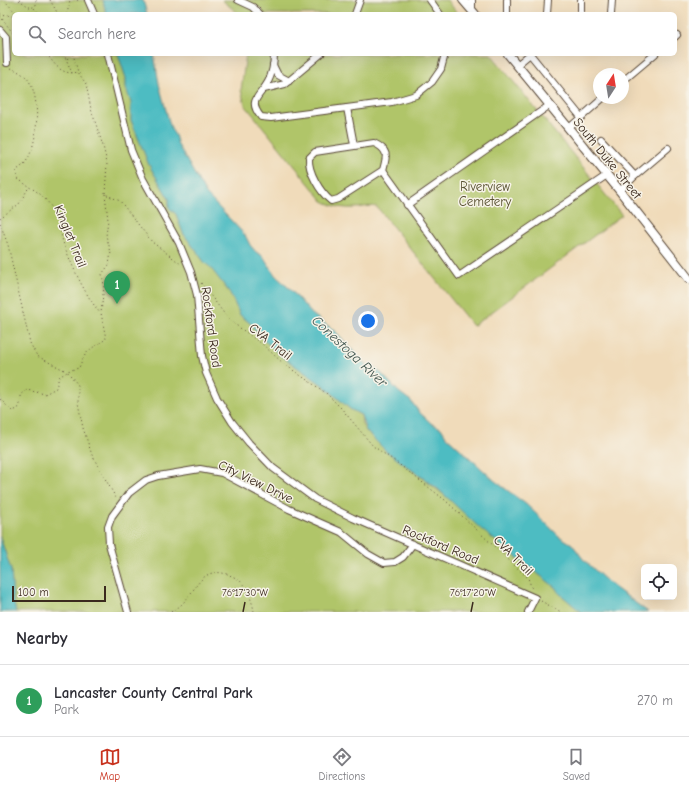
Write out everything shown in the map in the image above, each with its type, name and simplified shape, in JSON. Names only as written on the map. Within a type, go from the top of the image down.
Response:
[{"type":"main road","points":[[463,0],[473,12]]},
{"type":"main road","name":"South Duke Street","points":[[510,56],[620,191],[689,279]]},
{"type":"street","points":[[88,0],[93,12]]},
{"type":"street","points":[[238,0],[253,7],[258,12]]},
{"type":"street","points":[[356,12],[360,0]]},
{"type":"street","points":[[430,0],[439,12]]},
{"type":"street","points":[[472,0],[473,12]]},
{"type":"street","points":[[507,0],[507,12]]},
{"type":"street","points":[[547,12],[548,0]]},
{"type":"street","points":[[581,0],[581,12]]},
{"type":"street","points":[[611,12],[612,0]]},
{"type":"street","points":[[0,30],[6,37],[8,63]]},
{"type":"street","name":"Rockford Road","points":[[108,56],[124,130],[131,150],[143,179],[179,243],[191,272],[197,300],[202,356],[206,373],[224,410],[249,443],[273,468],[315,499],[353,518],[535,598]]},
{"type":"street","points":[[274,56],[269,80],[264,89],[257,96],[255,102],[256,111],[261,117],[271,118],[392,102],[416,95],[432,82],[441,70],[444,56]]},
{"type":"street","points":[[264,89],[277,87],[289,81],[319,56]]},
{"type":"street","points":[[517,65],[528,56]]},
{"type":"street","points":[[532,56],[582,117]]},
{"type":"street","points":[[629,76],[653,56]]},
{"type":"street","points":[[273,65],[278,75],[289,81]]},
{"type":"street","points":[[569,128],[596,104]]},
{"type":"street","points":[[407,204],[550,105]]},
{"type":"street","points":[[346,108],[354,145]]},
{"type":"street","points":[[601,139],[635,176]]},
{"type":"street","points":[[383,170],[338,199],[331,201],[324,195],[308,165],[309,158],[315,152],[374,143],[382,147],[386,154],[383,170],[459,276],[607,175]]},
{"type":"street","points":[[620,191],[668,148]]},
{"type":"street","name":"City View Drive","points":[[128,612],[108,535],[109,521],[119,504],[128,493],[146,480],[187,470],[205,469],[222,473],[289,509],[334,529],[380,562],[390,564],[395,562],[406,554],[413,544]]},
{"type":"street","points":[[528,612],[535,598]]},
{"type":"path","points":[[4,0],[15,12]]},
{"type":"path","points":[[19,0],[31,8],[34,7],[38,12]]},
{"type":"path","points":[[34,7],[36,0]]},
{"type":"path","points":[[50,0],[57,12]]},
{"type":"path","points":[[67,12],[70,0]]},
{"type":"path","points":[[0,14],[12,16]]},
{"type":"path","points":[[48,56],[57,68],[64,72],[78,72]]},
{"type":"path","points":[[65,56],[72,73]]},
{"type":"path","points":[[67,56],[68,62]]},
{"type":"path","points":[[0,398],[12,411],[18,409],[21,402],[21,395],[27,390],[45,394],[56,388],[59,377],[67,371],[80,368],[83,356],[88,349],[106,339],[101,313],[104,285],[102,274],[108,265],[111,252],[106,236],[108,220],[105,194],[107,163],[91,109],[86,84],[78,72],[74,56]]},
{"type":"path","name":"Kinglet Trail","points":[[8,63],[9,66],[25,76],[34,95],[37,116],[36,133],[26,162],[16,171],[18,179],[44,197],[55,214],[63,243],[72,265],[92,303],[101,313]]},
{"type":"path","points":[[0,218],[19,204],[29,187]]},
{"type":"path","points":[[105,194],[120,201],[152,242],[182,265]]},
{"type":"path","points":[[0,223],[8,245],[30,343],[36,356],[67,371],[78,385],[78,403],[83,428],[92,454],[119,504]]},
{"type":"path","name":"CVA Trail","points":[[191,272],[230,320],[284,364],[326,393],[341,408],[373,446],[445,500],[477,532],[506,556],[528,578],[535,598]]},
{"type":"path","points":[[171,612],[188,599],[202,578],[213,572],[227,573],[240,580],[254,606],[254,612]]},
{"type":"path","points":[[535,598],[561,612]]},
{"type":"green space","points":[[0,0],[103,0],[106,12],[12,12],[12,56],[119,56],[126,78],[126,88],[132,103],[131,120],[149,165],[169,199],[169,208],[176,214],[183,233],[230,293],[240,315],[250,323],[262,338],[282,356],[324,386],[350,409],[361,415],[362,424],[366,431],[413,471],[452,501],[495,540],[555,587],[559,593],[581,612],[16,612],[13,599],[11,570],[0,537]]},
{"type":"green space","points":[[222,0],[447,0],[456,12],[237,12]]},
{"type":"green space","name":"Riverview Cemetery","points":[[246,56],[493,56],[622,215],[473,326],[377,207],[342,208],[323,201],[245,105],[241,90]]},
{"type":"water","points":[[103,0],[143,0],[146,12],[106,12]]},
{"type":"water","name":"Conestoga River","points":[[119,56],[154,56],[159,84],[171,129],[175,135],[178,145],[206,194],[245,235],[250,245],[256,252],[263,256],[275,275],[291,290],[312,314],[336,332],[364,363],[379,371],[399,392],[411,401],[419,412],[432,424],[441,428],[446,436],[495,481],[527,505],[559,536],[572,544],[583,559],[610,584],[648,612],[581,612],[559,593],[555,587],[482,530],[438,489],[386,451],[366,431],[361,415],[350,409],[324,386],[281,356],[262,338],[250,323],[240,315],[230,293],[183,233],[176,214],[169,208],[169,199],[149,165],[131,120],[131,103],[126,88],[126,78]]},
{"type":"water","points":[[0,537],[11,570],[13,599],[16,612],[0,612]]},
{"type":"place","name":"Lancaster County Central Park","points":[[117,304]]}]
